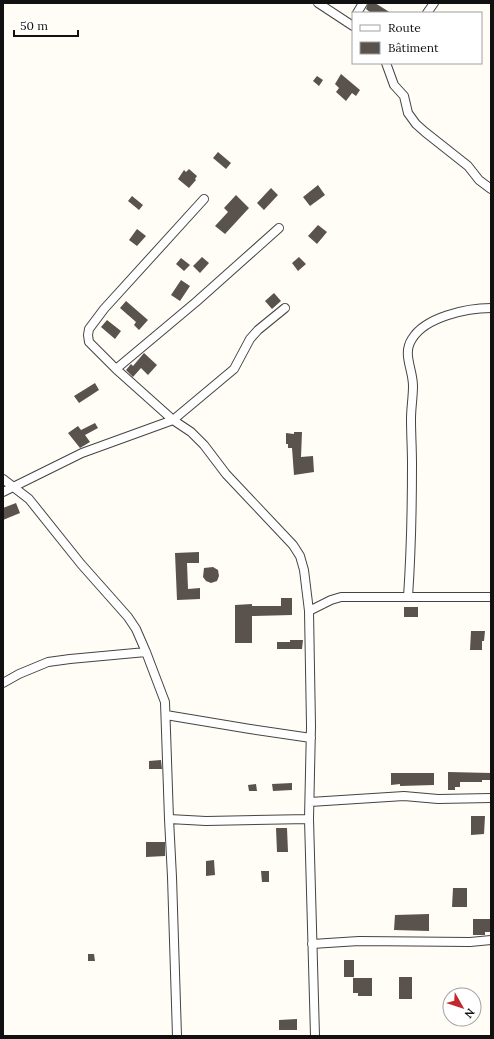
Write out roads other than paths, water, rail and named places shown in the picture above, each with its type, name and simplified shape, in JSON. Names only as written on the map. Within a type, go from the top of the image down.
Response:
[{"type":"street","points":[[318,3],[352,24]]},
{"type":"street","points":[[358,12],[363,3]]},
{"type":"street","points":[[428,12],[434,3]]},
{"type":"street","points":[[389,65],[394,85],[404,96],[408,112],[416,124],[468,166],[479,180],[491,189]]},
{"type":"street","points":[[204,199],[104,309],[90,329],[88,335],[89,342],[116,369],[173,420],[191,432],[204,445],[226,474],[293,545],[300,556],[304,570],[309,611],[311,738],[309,819],[314,1036]]},
{"type":"street","points":[[116,369],[196,302],[279,228]]},
{"type":"street","points":[[408,597],[410,578],[412,464],[411,420],[413,384],[412,373],[408,360],[408,350],[412,339],[419,330],[428,323],[447,315],[487,308],[491,302]]},
{"type":"street","points":[[3,492],[82,453],[173,420],[234,368],[250,340],[258,330],[285,308]]},
{"type":"street","points":[[3,479],[29,499],[136,629],[165,702],[177,1036]]},
{"type":"street","points":[[309,611],[330,600],[341,597],[491,597]]},
{"type":"street","points":[[3,683],[19,674],[48,662],[146,652]]},
{"type":"street","points":[[166,715],[311,738]]},
{"type":"street","points":[[310,802],[398,796],[438,799],[491,798]]},
{"type":"street","points":[[169,820],[206,821],[309,819]]},
{"type":"street","points":[[312,944],[359,941],[470,942],[491,940]]}]
